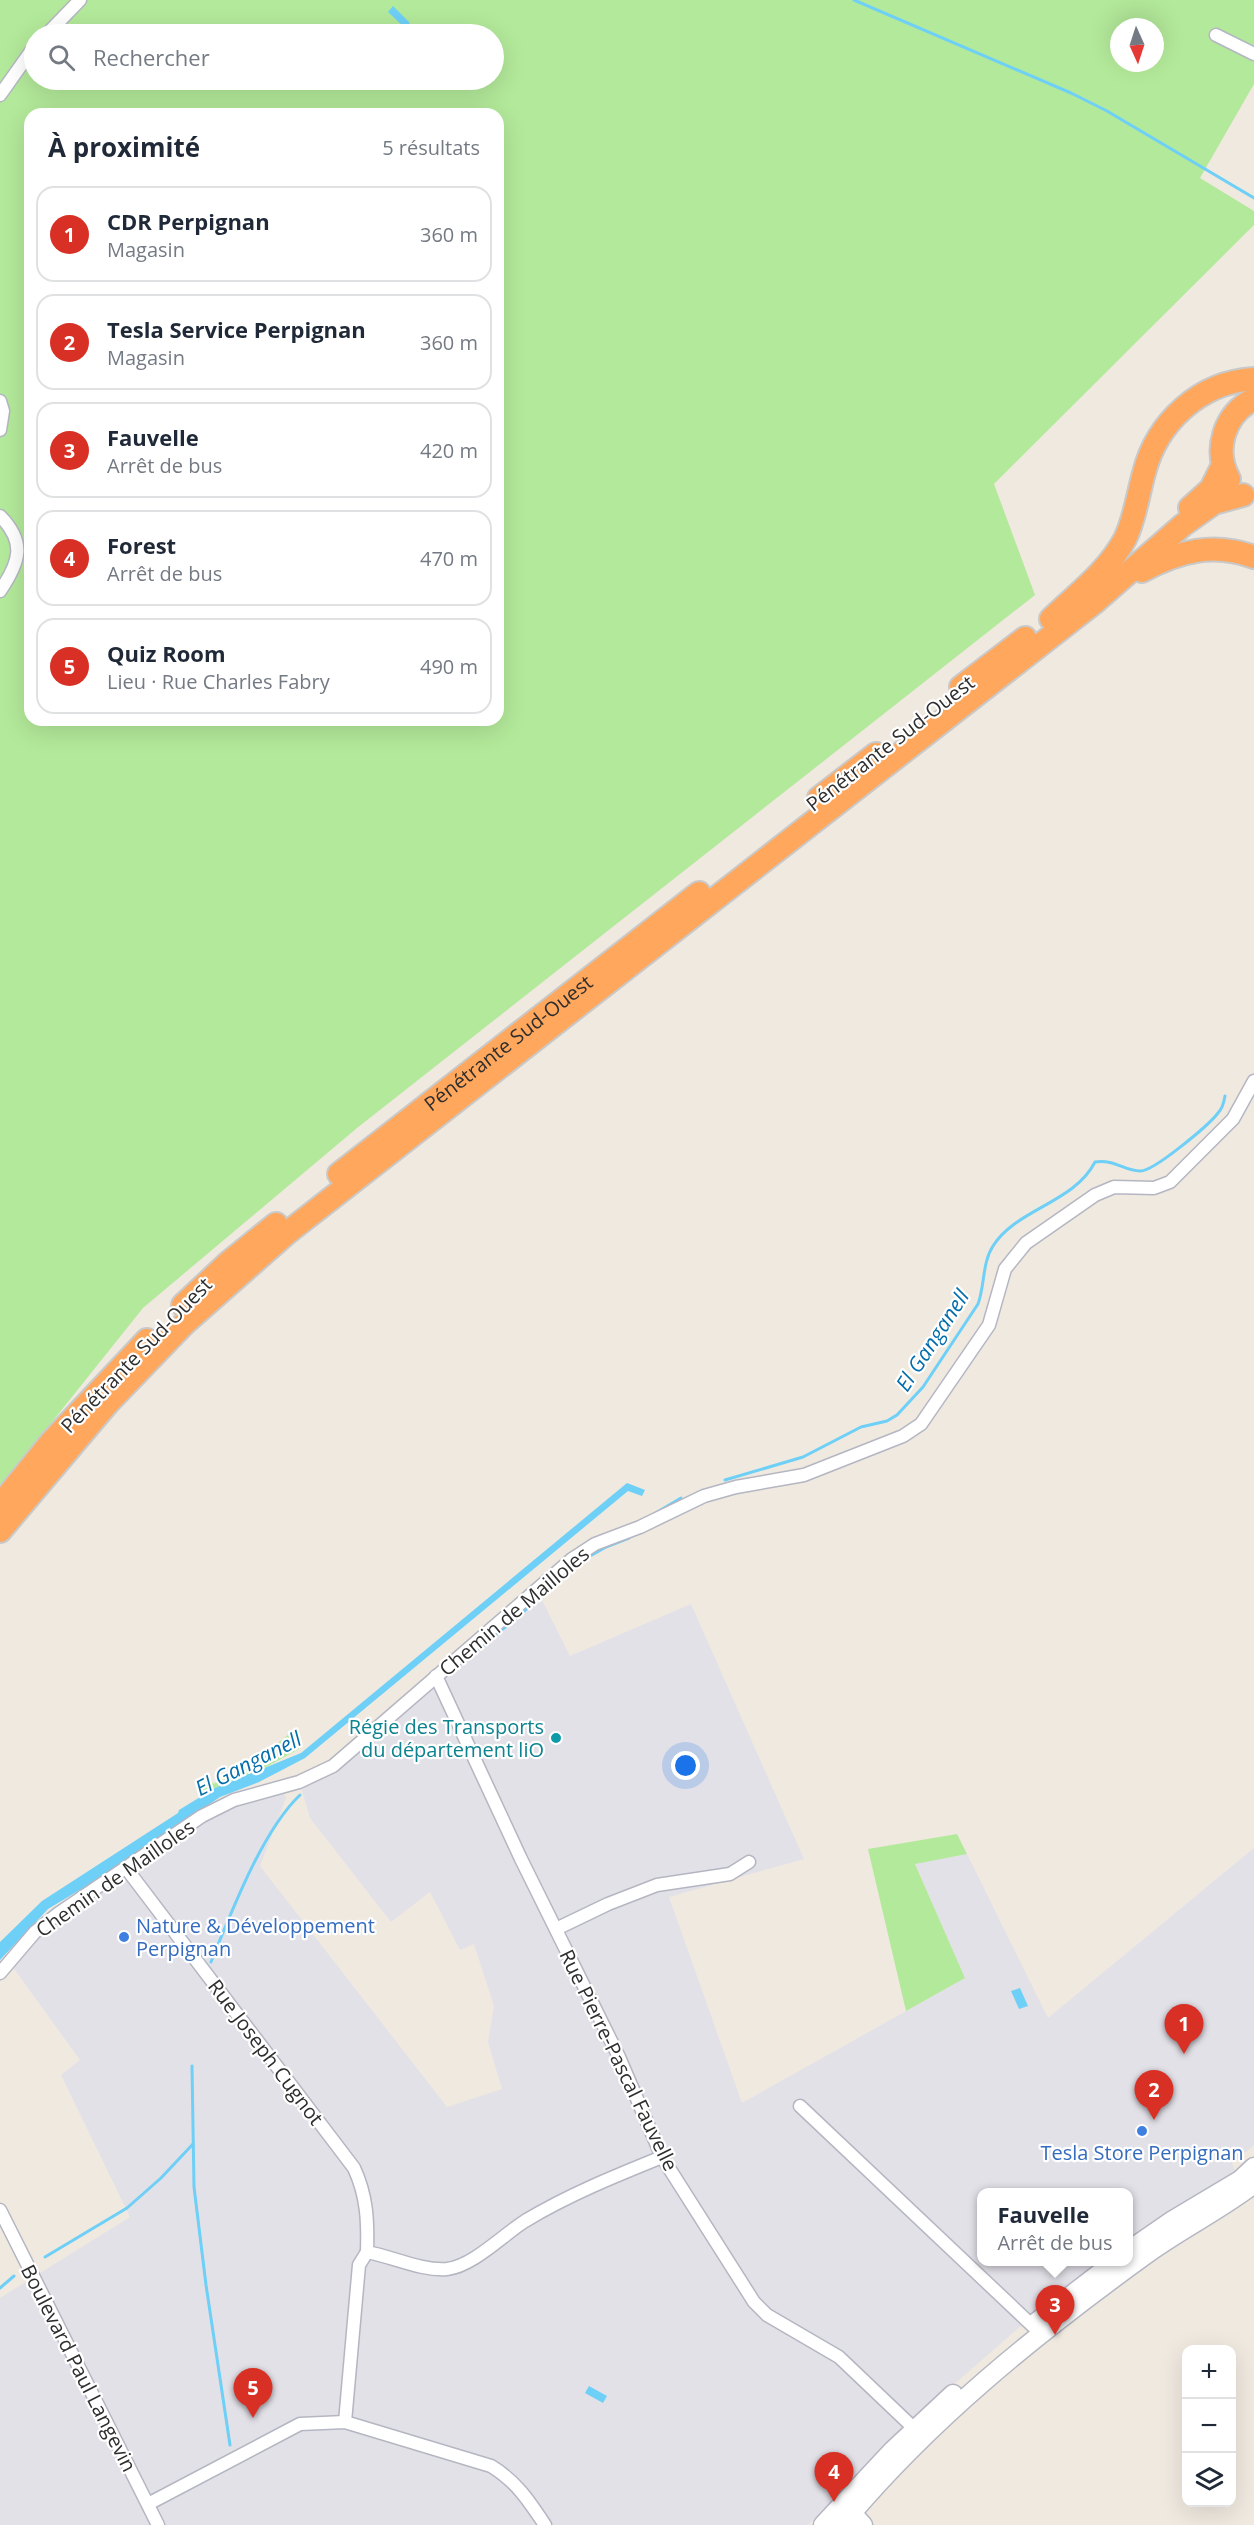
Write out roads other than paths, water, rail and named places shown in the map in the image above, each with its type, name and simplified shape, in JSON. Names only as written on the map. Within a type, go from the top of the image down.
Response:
[{"type":"highway","name":"Pénétrante Sud-Ouest","points":[[1051,619],[1109,564],[1126,537],[1144,470],[1153,448],[1170,420],[1182,408],[1218,386],[1254,379]]},
{"type":"highway","points":[[1248,499],[1234,487],[1223,465],[1221,453],[1226,428],[1240,408],[1254,399]]},
{"type":"highway","name":"Pénétrante Sud-Ouest","points":[[0,1504],[52,1441],[106,1382],[229,1262],[1194,505],[1211,489],[1223,465]]},
{"type":"highway","points":[[0,1531],[107,1404],[184,1324],[287,1233],[1095,602],[1183,525],[1214,503],[1248,499]]},
{"type":"highway","points":[[1095,602],[1144,570],[1198,549],[1225,548],[1254,557]]},
{"type":"main road","points":[[1133,2248],[1173,2220],[1240,2180],[1254,2167]]},
{"type":"main road","points":[[1133,2263],[1206,2218],[1254,2184]]},
{"type":"main road","points":[[838,2523],[919,2433],[993,2374],[1037,2329],[1109,2266]]},
{"type":"main road","points":[[1037,2329],[1129,2266]]},
{"type":"main road","points":[[838,2523],[919,2433]]},
{"type":"street","points":[[57,24],[80,0]]},
{"type":"street","points":[[1216,35],[1254,54]]},
{"type":"street","points":[[0,95],[24,61]]},
{"type":"street","points":[[0,401],[3,411],[0,430]]},
{"type":"street","points":[[0,516],[17,537],[18,550],[14,565],[0,591]]},
{"type":"street","name":"Chemin de Mailloles","points":[[0,1973],[35,1932],[59,1913],[219,1806],[299,1782],[333,1766],[572,1559],[595,1544],[640,1527],[704,1496],[736,1487],[804,1474],[903,1436],[921,1424],[989,1325],[1005,1269],[1026,1243],[1095,1196],[1114,1187],[1154,1188],[1170,1182],[1233,1119],[1254,1081]]},
{"type":"street","name":"Rue Pierre-Pascal Fauvelle","points":[[436,1676],[521,1859],[619,2057],[662,2157],[754,2302],[767,2315],[839,2357],[919,2433]]},
{"type":"street","points":[[556,1929],[608,1904],[657,1885],[730,1874],[749,1862]]},
{"type":"street","name":"Rue Joseph Cugnot","points":[[126,1868],[354,2168],[363,2188],[367,2205],[367,2252],[359,2265],[345,2422]]},
{"type":"street","points":[[800,2106],[1037,2329]]},
{"type":"street","points":[[367,2252],[432,2269],[450,2269],[468,2261],[524,2222],[577,2193],[662,2157]]},
{"type":"street","name":"Boulevard Paul Langevin","points":[[0,2210],[158,2525]]},
{"type":"street","points":[[148,2504],[300,2424],[345,2422],[491,2466],[509,2477],[525,2495],[545,2525]]},
{"type":"water","points":[[393,6],[410,23],[401,24],[388,12]]},
{"type":"water","points":[[627,1483],[645,1490],[642,1496],[628,1491],[305,1758],[259,1782],[220,1797],[113,1870],[48,1909],[0,1960],[0,1942],[42,1901],[215,1788],[301,1753]]},
{"type":"water","points":[[1020,1988],[1028,2006],[1019,2009],[1011,1991]]},
{"type":"water","points":[[589,2386],[607,2396],[603,2403],[585,2393]]},
{"type":"waterway","points":[[854,0],[1071,93],[1107,111],[1254,198]]},
{"type":"waterway","name":"El Ganganell","points":[[725,1480],[803,1457],[861,1427],[887,1421],[897,1415],[923,1387],[978,1304],[989,1253],[1003,1233],[1073,1187],[1086,1176],[1095,1162],[1108,1162],[1140,1171],[1156,1164],[1213,1119],[1221,1110],[1225,1096]]},
{"type":"waterway","points":[[654,1514],[681,1498]]},
{"type":"waterway","points":[[458,1666],[521,1614],[576,1564],[606,1547],[629,1538]]},
{"type":"waterway","points":[[211,1962],[260,1851],[273,1829],[300,1795]]},
{"type":"waterway","points":[[192,2066],[194,2187],[230,2445]]},
{"type":"waterway","points":[[45,2257],[127,2208],[161,2178],[193,2144]]},
{"type":"waterway","points":[[0,2288],[14,2276]]},
{"type":"place","name":"Régie des Transports du département liO","points":[[556,1738]]},
{"type":"place","name":"Nature & Développement Perpignan","points":[[124,1937]]},
{"type":"place","name":"CDR Perpignan","points":[[1184,2054]]},
{"type":"place","name":"Tesla Service Perpignan","points":[[1154,2120]]},
{"type":"place","name":"Tesla Store Perpignan","points":[[1142,2131]]},
{"type":"place","name":"Fauvelle","points":[[1055,2335]]},
{"type":"place","name":"Quiz Room","points":[[253,2418]]},
{"type":"place","name":"Forest","points":[[834,2502]]}]
